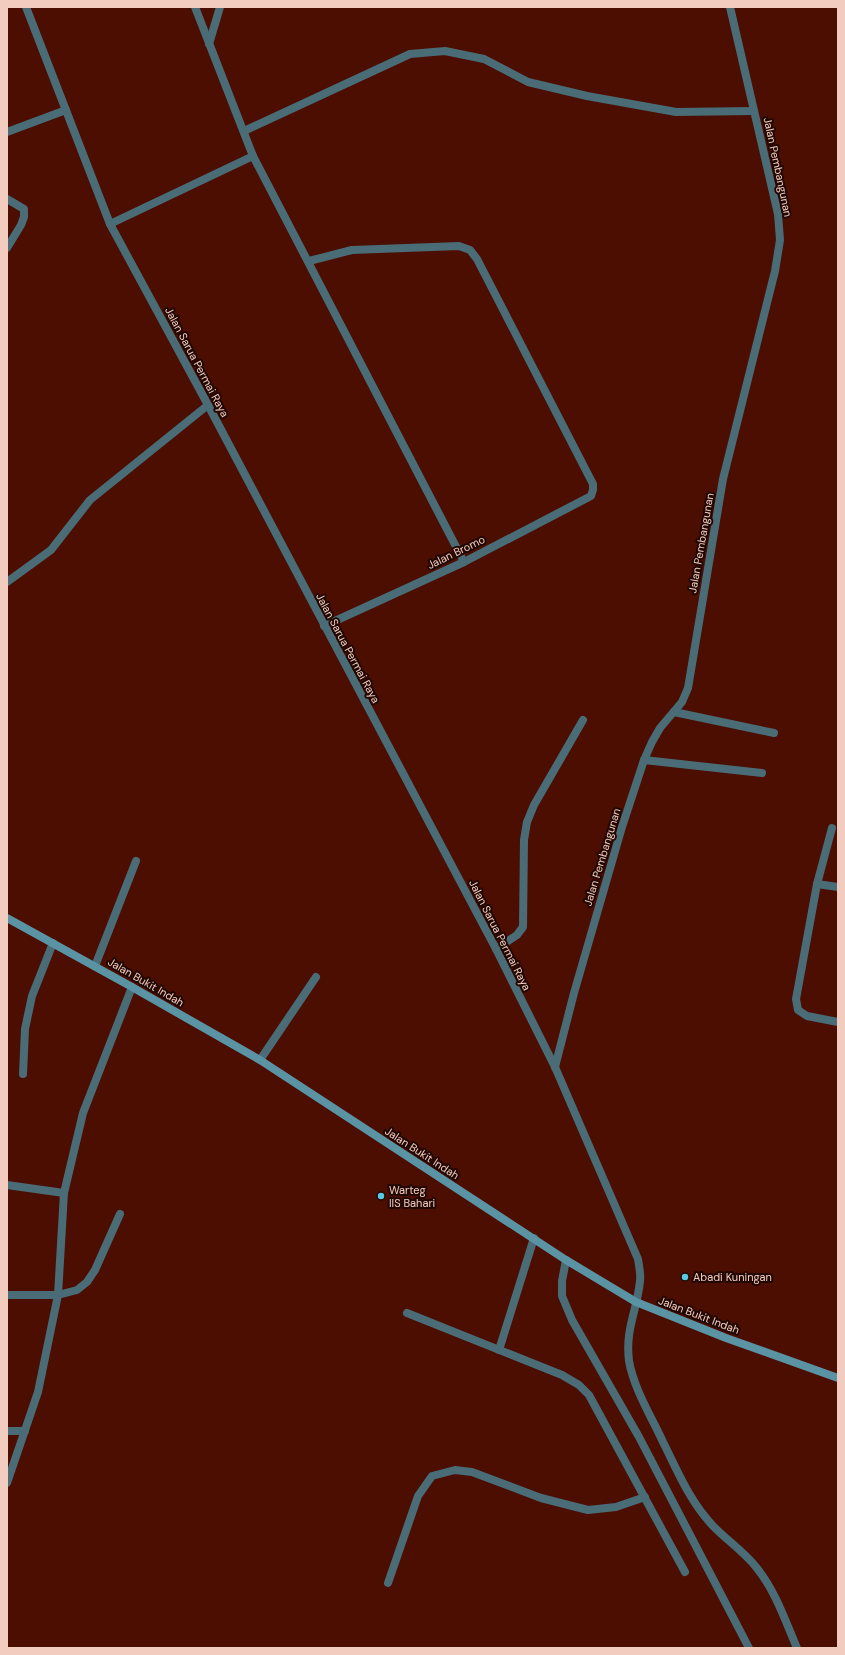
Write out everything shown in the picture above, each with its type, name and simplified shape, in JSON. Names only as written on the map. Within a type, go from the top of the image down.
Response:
[{"type":"main road","name":"Jalan Bukit Indah","points":[[7,918],[95,966],[260,1060],[566,1260],[636,1302],[726,1338],[838,1378]]},
{"type":"street","name":"Jalan Sarua Permai Raya","points":[[26,7],[110,224],[208,405],[496,949],[555,1067],[638,1260],[640,1279],[630,1323],[628,1342],[630,1362],[648,1411],[692,1500],[714,1527],[756,1567],[772,1590],[797,1648]]},
{"type":"street","points":[[195,7],[253,156],[309,261],[464,562]]},
{"type":"street","points":[[209,44],[220,7]]},
{"type":"street","name":"Jalan Pembangunan","points":[[555,1067],[574,993],[622,828],[644,760],[657,732],[682,702],[688,688],[723,479],[775,271],[780,240],[778,214],[730,7]]},
{"type":"street","points":[[244,131],[410,54],[445,51],[484,59],[528,82],[587,96],[676,112],[754,111]]},
{"type":"street","points":[[7,132],[66,110]]},
{"type":"street","points":[[110,224],[253,156]]},
{"type":"street","points":[[7,199],[24,209],[24,217],[7,248]]},
{"type":"street","name":"Jalan Bromo","points":[[309,261],[352,250],[459,246],[470,250],[477,259],[574,448],[592,484],[593,490],[591,496],[464,562],[324,626]]},
{"type":"street","points":[[7,582],[51,550],[90,500],[208,405]]},
{"type":"street","points":[[674,712],[774,733]]},
{"type":"street","points":[[496,949],[517,935],[523,927],[524,840],[526,822],[534,805],[584,720]]},
{"type":"street","points":[[644,760],[762,773]]},
{"type":"street","points":[[832,828],[817,884],[796,999],[798,1010],[807,1016],[838,1022]]},
{"type":"street","points":[[95,966],[136,861]]},
{"type":"street","points":[[817,884],[838,887]]},
{"type":"street","points":[[23,1074],[25,1029],[32,996],[53,943]]},
{"type":"street","points":[[260,1060],[316,977]]},
{"type":"street","points":[[7,1483],[38,1392],[58,1295],[64,1193],[83,1113],[132,987]]},
{"type":"street","points":[[7,1185],[64,1193]]},
{"type":"street","points":[[7,1295],[58,1295],[77,1290],[87,1282],[95,1270],[120,1214]]},
{"type":"street","points":[[499,1350],[534,1238]]},
{"type":"street","points":[[566,1260],[562,1281],[562,1296],[572,1320],[639,1437],[749,1648]]},
{"type":"street","points":[[407,1313],[562,1375],[579,1385],[589,1395],[685,1572]]},
{"type":"street","points":[[7,1431],[25,1431]]},
{"type":"street","points":[[388,1583],[418,1496],[432,1476],[456,1470],[472,1472],[541,1498],[588,1510],[616,1507],[645,1497]]},
{"type":"place","name":"Warteg IIS Bahari","points":[[381,1196]]},
{"type":"place","name":"Abadi Kuningan","points":[[685,1277]]}]
